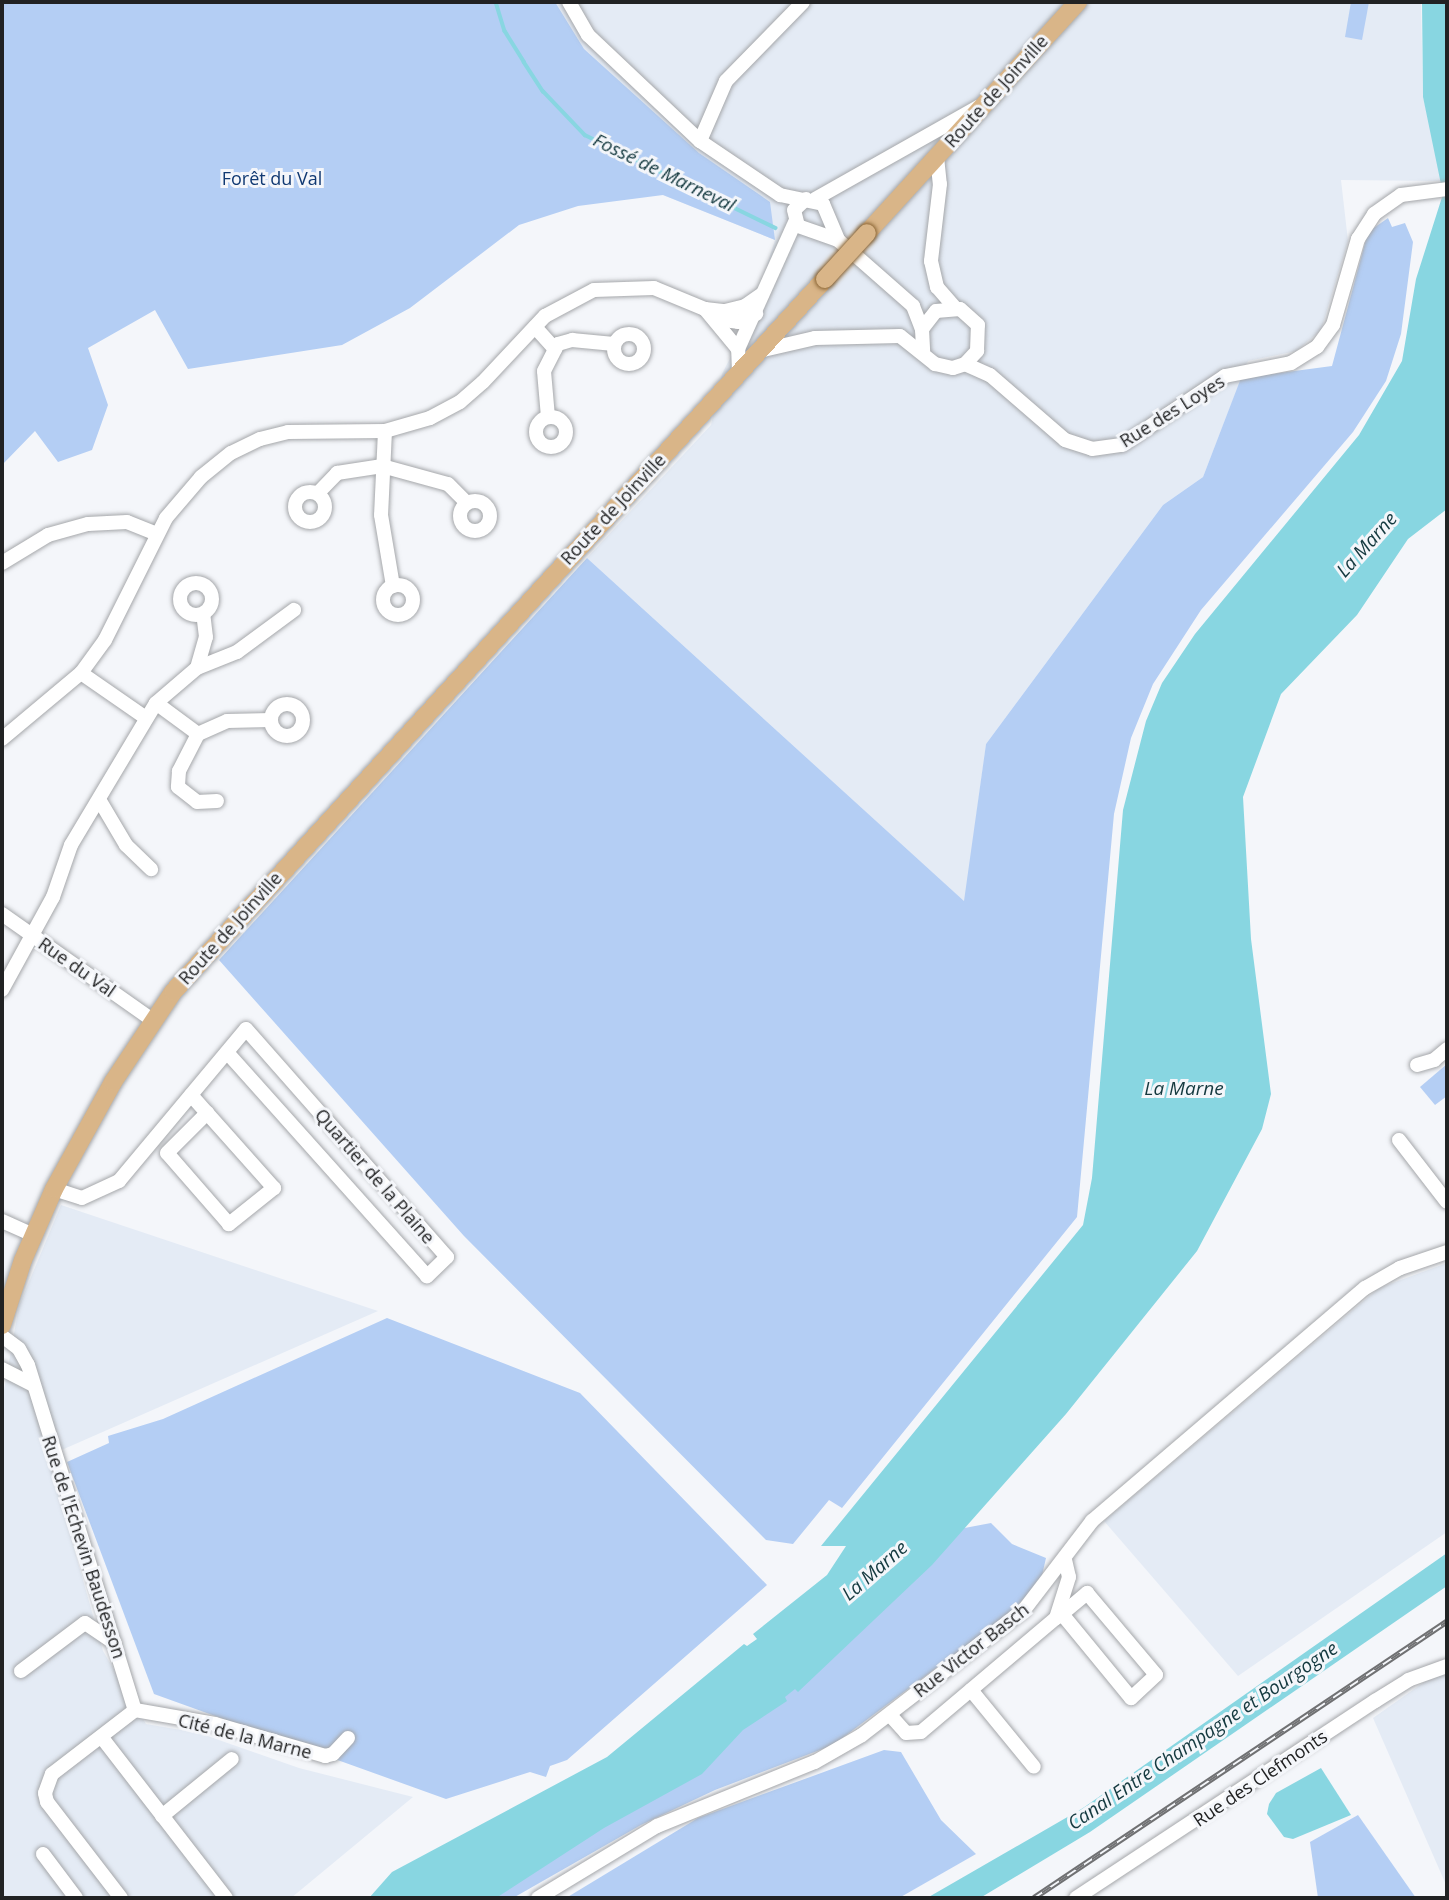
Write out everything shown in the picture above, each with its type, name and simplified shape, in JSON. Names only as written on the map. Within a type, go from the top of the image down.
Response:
[{"type":"main road","name":"Route de Joinville","points":[[3,1317],[33,1235],[54,1189],[113,1082],[152,1020],[197,963],[1078,2]]},
{"type":"street","points":[[569,2],[588,35],[701,141],[780,195],[794,219],[811,232],[838,240]]},
{"type":"street","points":[[701,141],[726,81],[803,2]]},
{"type":"street","points":[[739,373],[738,349],[785,247],[794,219],[810,199],[837,190],[942,124],[985,104]]},
{"type":"street","points":[[937,157],[940,184],[930,261],[937,286],[955,308],[970,315],[978,325],[977,351],[990,375]]},
{"type":"street","name":"Rue des Loyes","points":[[990,375],[1065,440],[1092,449],[1122,445],[1225,376],[1291,363],[1317,347],[1333,325],[1358,239],[1369,221],[1401,195],[1444,189]]},
{"type":"street","points":[[780,195],[810,199],[823,204],[838,240],[913,306],[922,329],[923,351]]},
{"type":"street","points":[[785,247],[811,232],[827,218]]},
{"type":"street","points":[[2,739],[81,673],[105,640],[156,534],[201,477],[232,453],[260,439],[317,429],[385,431],[430,418],[460,402],[535,327],[574,298],[613,286],[654,288],[709,314],[738,322],[755,314]]},
{"type":"street","points":[[709,314],[736,309],[762,293]]},
{"type":"street","points":[[913,306],[936,311],[955,308]]},
{"type":"street","points":[[922,329],[936,311]]},
{"type":"street","points":[[709,314],[738,349]]},
{"type":"street","points":[[535,327],[555,349]]},
{"type":"street","points":[[759,351],[815,338],[907,338],[941,366],[965,364],[990,375]]},
{"type":"street","points":[[548,417],[544,371],[555,349],[572,340],[614,344]]},
{"type":"street","points":[[965,364],[977,351]]},
{"type":"street","points":[[385,431],[381,515],[393,586]]},
{"type":"street","points":[[318,493],[337,473],[382,466],[448,484],[467,503]]},
{"type":"street","points":[[2,563],[47,535],[88,524],[128,522],[156,534]]},
{"type":"street","points":[[2,990],[53,897],[71,845],[100,801],[156,703],[197,668],[237,652],[294,610]]},
{"type":"street","points":[[197,668],[206,637],[203,614]]},
{"type":"street","points":[[81,673],[146,718]]},
{"type":"street","points":[[156,703],[198,734]]},
{"type":"street","points":[[217,801],[197,802],[178,787],[179,771],[198,734],[226,721],[271,720]]},
{"type":"street","points":[[100,801],[126,845],[151,869]]},
{"type":"street","name":"Rue du Val","points":[[2,914],[152,1020]]},
{"type":"street","name":"Quartier de la Plaine","points":[[246,1029],[447,1257],[427,1276],[227,1052],[246,1029]]},
{"type":"street","points":[[1417,1065],[1447,1049]]},
{"type":"street","points":[[54,1189],[82,1198],[119,1181],[227,1052]]},
{"type":"street","points":[[191,1095],[274,1188],[229,1224],[167,1153],[207,1113]]},
{"type":"street","points":[[1399,1140],[1447,1202]]},
{"type":"street","points":[[2,1221],[33,1235]]},
{"type":"street","name":"Rue Victor Basch","points":[[538,1898],[657,1826],[824,1757],[890,1715],[1024,1610],[1092,1521],[1366,1288],[1389,1272],[1447,1252]]},
{"type":"street","name":"Rue de l'Echevin Baudesson","points":[[2,1336],[24,1357],[135,1710]]},
{"type":"street","points":[[2,1369],[31,1384]]},
{"type":"street","points":[[1059,1616],[1069,1577],[1065,1559]]},
{"type":"street","points":[[21,1671],[85,1623],[99,1592]]},
{"type":"street","points":[[890,1715],[898,1727],[914,1734],[971,1690],[1087,1592],[1156,1675],[1131,1698],[1059,1616]]},
{"type":"street","points":[[85,1623],[115,1643]]},
{"type":"street","name":"Rue des Clefmonts","points":[[1076,1898],[1375,1700],[1408,1680],[1447,1666]]},
{"type":"street","points":[[971,1690],[1034,1767]]},
{"type":"street","points":[[121,1898],[47,1802],[46,1793],[52,1774],[103,1739],[135,1710]]},
{"type":"street","name":"Cité de la Marne","points":[[135,1710],[215,1724],[326,1756],[333,1754],[348,1738]]},
{"type":"street","points":[[103,1739],[226,1898]]},
{"type":"street","points":[[162,1816],[232,1759]]},
{"type":"street","points":[[43,1854],[76,1898]]},
{"type":"shaded area","points":[[450,2],[1421,2],[1423,97],[1443,181],[1341,180],[1348,241],[1321,330],[1296,351],[1248,361],[1203,477],[1163,505],[986,744],[965,902],[587,558],[711,425],[722,374],[748,323],[775,240],[663,195]]},
{"type":"shaded area","points":[[61,1205],[378,1311],[48,1456],[103,1651],[146,1724],[199,1733],[299,1768],[413,1797],[291,1898],[2,1898],[2,1401],[19,1306]]},
{"type":"shaded area","points":[[1447,1263],[1447,1532],[1238,1676],[1104,1521],[1379,1288]]},
{"type":"shaded area","points":[[1447,1666],[1447,1887],[1373,1718]]},
{"type":"green space","name":"Forêt du Val","points":[[2,2],[555,2],[584,49],[699,153],[770,202],[775,240],[663,195],[578,206],[519,225],[410,308],[342,345],[188,369],[155,310],[88,348],[108,405],[92,450],[58,462],[35,431],[2,465]]},
{"type":"green space","points":[[1351,2],[1369,2],[1362,40],[1345,37]]},
{"type":"green space","points":[[1388,218],[1392,227],[1405,223],[1413,242],[1401,334],[1386,381],[1353,432],[1201,610],[1153,684],[1131,738],[1114,814],[1077,1217],[842,1508],[829,1500],[793,1544],[766,1540],[464,1236],[219,960],[587,558],[964,901],[986,744],[1163,505],[1203,477],[1241,378],[1332,366],[1368,232]]},
{"type":"green space","points":[[1447,1064],[1447,1096],[1435,1105],[1420,1087]]},
{"type":"green space","points":[[387,1318],[580,1393],[767,1585],[567,1760],[550,1766],[546,1777],[530,1772],[446,1799],[154,1694],[67,1462],[109,1443],[108,1436],[163,1419]]},
{"type":"green space","points":[[991,1523],[1012,1544],[1046,1558],[1041,1580],[1011,1612],[833,1745],[715,1790],[641,1825],[513,1898],[469,1898],[954,1530]]},
{"type":"green space","points":[[884,1750],[901,1752],[941,1820],[976,1854],[899,1898],[566,1898],[698,1818]]},
{"type":"green space","points":[[1358,1815],[1416,1898],[1318,1898],[1310,1842]]},
{"type":"water","name":"La Marne","points":[[1422,2],[1447,2],[1447,509],[1408,539],[1357,615],[1281,694],[1243,797],[1251,939],[1271,1094],[1262,1129],[1197,1251],[1066,1414],[932,1565],[798,1692],[795,1689],[785,1697],[787,1701],[743,1730],[702,1774],[604,1828],[496,1898],[369,1898],[392,1872],[607,1757],[744,1644],[747,1646],[757,1639],[753,1634],[827,1575],[846,1546],[821,1546],[1083,1225],[1092,1178],[1123,810],[1146,721],[1162,683],[1195,634],[1359,435],[1402,361],[1416,279],[1443,194],[1423,97]]},
{"type":"water","name":"Canal Entre Champagne et Bourgogne","points":[[1447,1553],[1447,1586],[1090,1832],[980,1898],[927,1898],[1083,1808]]},
{"type":"water","points":[[1321,1768],[1351,1815],[1293,1839],[1284,1837],[1267,1814],[1269,1804],[1276,1793]]},
{"type":"waterway","name":"Fossé de Marneval","points":[[496,2],[505,31],[543,91],[585,135],[776,228]]},
{"type":"railway","points":[[1034,1898],[1447,1622]]}]
